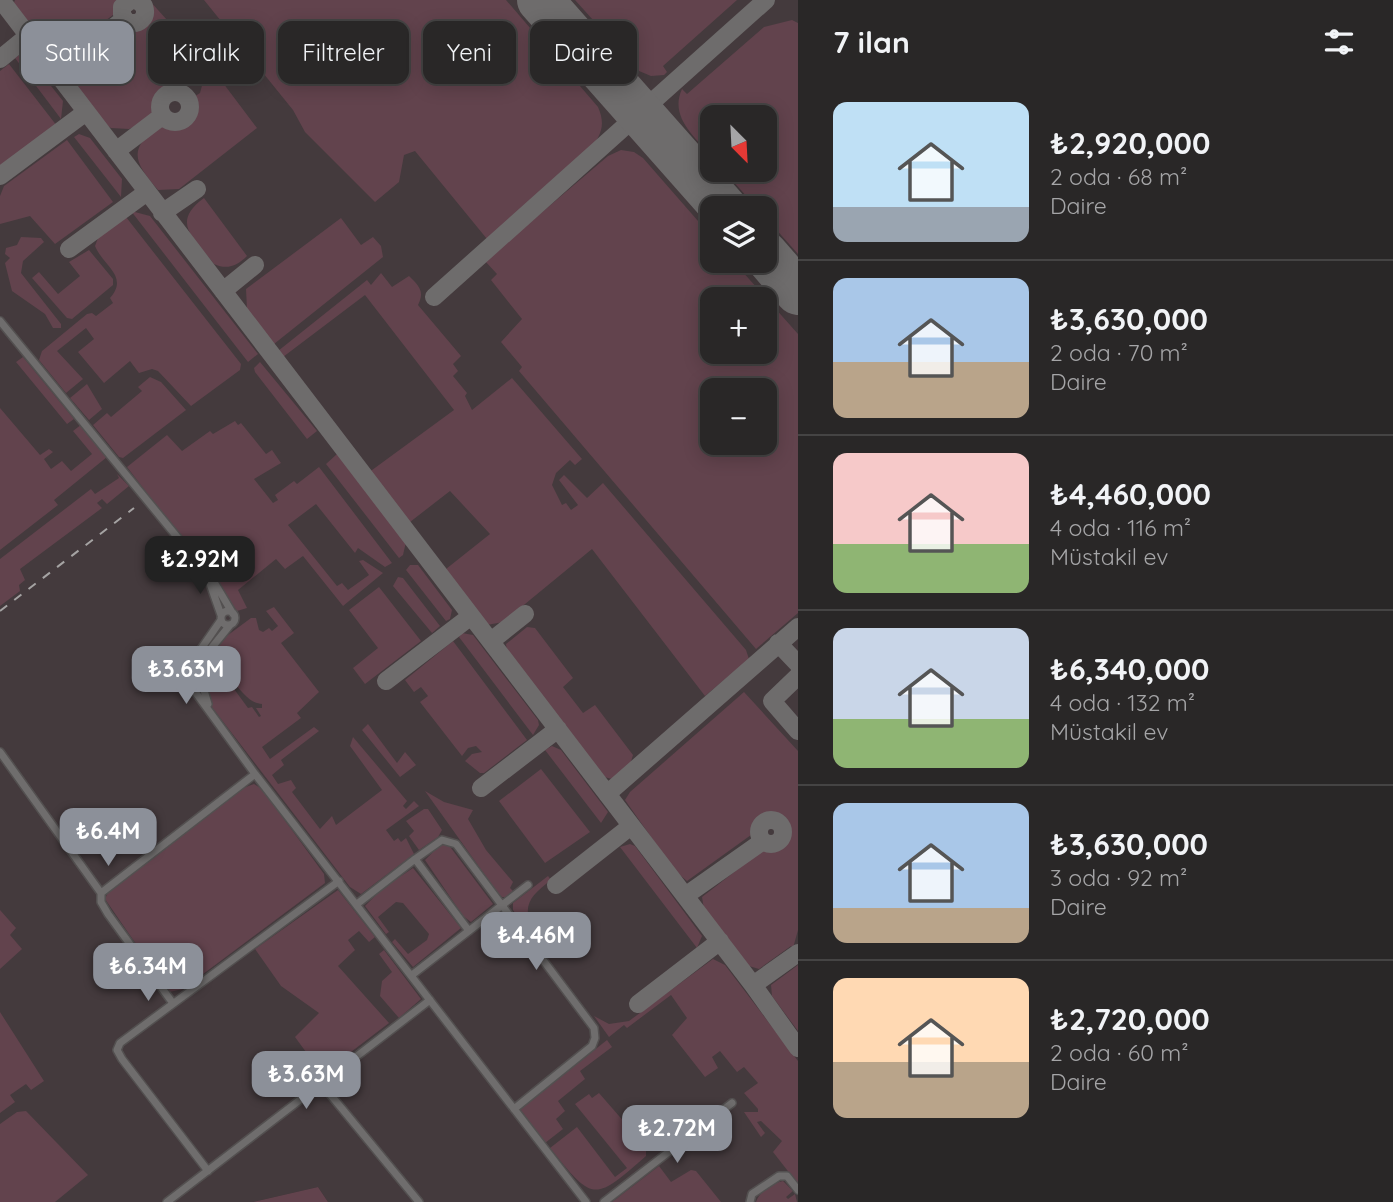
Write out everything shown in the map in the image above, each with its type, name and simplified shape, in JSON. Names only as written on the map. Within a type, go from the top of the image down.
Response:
[{"type":"street","points":[[0,321],[223,593],[234,620],[209,651],[200,675],[191,682],[185,678]]},
{"type":"street","points":[[203,568],[218,600],[223,624],[230,625]]},
{"type":"street","points":[[185,678],[188,668],[221,617],[227,611],[233,614]]},
{"type":"street","points":[[188,668],[195,667],[200,675],[202,690],[213,714]]},
{"type":"street","points":[[185,678],[255,774],[586,1202]]},
{"type":"street","points":[[0,752],[101,893],[101,902],[108,914],[172,1002]]},
{"type":"street","points":[[101,893],[255,774]]},
{"type":"street","points":[[357,904],[442,840],[449,840],[456,844],[503,905],[586,1015],[595,1038],[592,1046],[514,1109]]},
{"type":"street","points":[[415,859],[469,931]]},
{"type":"street","points":[[208,1171],[117,1050],[120,1043],[339,881]]},
{"type":"street","points":[[412,975],[528,885]]},
{"type":"street","points":[[167,1202],[430,1000]]},
{"type":"street","points":[[320,1082],[419,1202]]},
{"type":"street","points":[[604,1202],[732,1103]]},
{"type":"street","points":[[750,1202],[752,1194],[779,1176],[787,1176],[798,1190]]},
{"type":"shaded area","points":[[0,0],[798,0],[798,1202],[328,1202],[318,1187],[253,1202],[0,1202]]},
{"type":"shaded area","points":[[15,0],[121,0],[113,15],[105,21],[25,21],[13,5]]},
{"type":"shaded area","points":[[149,0],[168,21],[148,21],[148,84],[184,84],[183,88],[174,86],[160,95],[156,111],[141,124],[129,129],[111,128],[103,123],[76,84],[134,84],[134,29],[146,24],[151,15]]},
{"type":"shaded area","points":[[204,0],[506,0],[530,28],[530,84],[578,84],[598,107],[602,119],[601,130],[590,150],[487,239],[415,151],[404,155],[399,182],[375,202],[305,132],[293,110],[264,74],[264,21],[221,21]]},
{"type":"shaded area","points":[[575,0],[737,0],[663,66],[667,72],[664,75],[651,76],[637,69],[637,21],[594,21]]},
{"type":"shaded area","points":[[792,20],[798,23],[798,254],[777,230],[777,196],[746,196],[734,182],[777,182],[777,105],[700,105],[700,143],[681,118],[679,109],[682,89],[687,94],[764,27]]},
{"type":"shaded area","points":[[21,54],[21,66],[15,58]]},
{"type":"shaded area","points":[[9,64],[21,80],[21,84],[24,84],[57,126],[3,167],[0,165],[0,71]]},
{"type":"shaded area","points":[[35,84],[49,84],[63,101],[61,119]]},
{"type":"shaded area","points":[[202,84],[224,84],[257,128],[179,189],[158,190],[139,162],[139,147],[163,122],[177,126],[191,118],[196,107],[192,98],[200,93]]},
{"type":"shaded area","points":[[79,134],[90,138],[122,179],[121,197],[74,137]]},
{"type":"shaded area","points":[[67,140],[113,202],[55,244],[30,216],[0,224],[0,196],[4,186]]},
{"type":"shaded area","points":[[621,150],[634,152],[643,158],[700,223],[700,273],[744,273],[756,287],[700,287],[700,364],[777,364],[777,310],[798,334],[798,613],[756,649],[519,371],[522,367],[501,342],[522,319],[491,280],[497,274],[485,261],[608,156]]},
{"type":"shaded area","points":[[204,198],[247,256],[236,265],[223,267],[214,264],[189,231],[188,215]]},
{"type":"shaded area","points":[[131,211],[150,216],[258,354],[248,362]]},
{"type":"shaded area","points":[[126,217],[241,364],[240,370],[191,406],[158,371],[152,369],[139,373],[130,361],[104,383],[78,352],[94,339],[86,328],[57,351],[83,379],[66,393],[39,360],[42,351],[87,314],[96,316],[113,303],[110,298],[117,284],[116,277],[95,246],[98,238]]},
{"type":"shaded area","points":[[341,218],[361,245],[373,237],[381,246],[383,257],[274,344],[247,309],[246,289]]},
{"type":"shaded area","points":[[21,237],[41,238],[44,242],[23,261],[21,273],[61,324],[61,328],[53,328],[45,314],[12,291],[5,263],[10,258],[5,254],[6,248],[17,245]]},
{"type":"shaded area","points":[[89,250],[113,279],[113,285],[72,319],[67,318],[32,278],[39,272],[58,294],[80,276],[69,262]]},
{"type":"shaded area","points":[[381,273],[392,287],[409,276],[418,286],[421,296],[418,305],[461,356],[453,364],[458,371],[453,376],[467,393],[465,396],[472,410],[512,378],[582,459],[575,465],[570,460],[556,473],[552,485],[562,505],[566,503],[571,510],[578,505],[559,480],[564,475],[587,498],[603,483],[746,650],[749,659],[705,696],[592,549],[503,622],[487,625],[446,569],[490,534],[450,491],[410,522],[368,473],[454,410],[365,295],[283,357],[278,351],[367,280],[371,285]]},
{"type":"shaded area","points":[[23,357],[74,419],[67,424],[16,362]]},
{"type":"shaded area","points":[[260,362],[317,431],[307,439],[255,372],[254,368]]},
{"type":"shaded area","points":[[150,377],[161,382],[186,410],[123,458],[119,457],[93,425],[107,413],[111,417],[142,391],[138,387]]},
{"type":"shaded area","points":[[87,384],[102,409],[89,420],[70,398]]},
{"type":"shaded area","points":[[0,408],[40,455],[49,449],[53,452],[44,459],[51,469],[62,461],[71,471],[92,454],[73,431],[82,424],[107,457],[54,500],[58,505],[0,550]]},
{"type":"shaded area","points":[[235,421],[238,425],[241,423],[266,454],[272,450],[281,463],[254,479],[273,503],[278,500],[275,495],[294,481],[297,484],[319,467],[392,563],[385,567],[358,548],[355,553],[316,504],[288,525],[337,586],[342,583],[348,590],[369,575],[359,561],[363,560],[383,573],[343,606],[303,556],[285,569],[276,559],[238,590],[247,608],[237,611],[127,467],[167,435],[182,451],[210,431],[213,434]]},
{"type":"shaded area","points":[[337,454],[406,542],[403,555],[399,558],[326,464]]},
{"type":"shaded area","points":[[117,474],[129,486],[107,504],[102,499],[97,503],[102,508],[20,569],[25,580],[19,585],[20,591],[0,606],[0,559],[91,489],[95,494],[119,478]]},
{"type":"shaded area","points":[[410,565],[418,565],[452,610],[450,619],[446,621],[406,570]]},
{"type":"shaded area","points":[[398,577],[403,578],[440,626],[432,633],[393,586]]},
{"type":"shaded area","points":[[379,587],[421,641],[365,684],[353,668],[378,648],[349,610]]},
{"type":"shaded area","points":[[274,607],[294,633],[281,643],[319,692],[297,713],[301,718],[262,747],[270,759],[314,727],[319,731],[281,760],[284,765],[272,775],[278,784],[291,780],[296,788],[292,792],[320,829],[332,816],[336,825],[382,790],[350,746],[353,737],[407,801],[403,806],[406,809],[414,801],[419,806],[386,830],[394,841],[398,838],[401,842],[406,838],[414,854],[361,894],[350,887],[209,700],[207,676],[212,659],[248,708],[252,707],[259,717],[261,716],[256,708],[262,708],[262,704],[248,698],[241,691],[213,651],[220,641],[251,618],[256,618],[259,630],[263,632],[269,628],[272,631],[278,626],[266,611]]},
{"type":"shaded area","points":[[527,627],[535,628],[573,678],[563,687],[583,713],[595,705],[633,755],[629,768],[612,779],[604,777],[507,651],[506,644]]},
{"type":"shaded area","points":[[462,633],[473,635],[538,720],[539,725],[533,735],[459,637]]},
{"type":"shaded area","points":[[453,641],[527,740],[484,773],[480,773],[465,761],[472,754],[482,752],[476,746],[468,748],[462,756],[420,702],[428,696],[421,687],[414,692],[405,680]]},
{"type":"shaded area","points":[[744,692],[798,751],[798,930],[793,948],[791,946],[759,969],[749,966],[704,909],[702,897],[764,849],[774,850],[786,842],[789,823],[778,815],[756,821],[751,835],[687,881],[675,871],[625,800],[630,792]]},
{"type":"shaded area","points":[[368,724],[397,763],[405,752],[416,765],[400,777],[362,730]]},
{"type":"shaded area","points":[[552,746],[561,750],[608,812],[601,823],[545,750]]},
{"type":"shaded area","points":[[541,769],[590,832],[545,863],[499,801]]},
{"type":"shaded area","points":[[254,784],[262,789],[324,874],[325,883],[183,989],[169,992],[105,899],[109,890],[243,788]]},
{"type":"shaded area","points":[[425,791],[444,802],[473,810],[468,819],[486,850],[513,882],[510,888],[513,891],[508,897],[502,897],[497,892]]},
{"type":"shaded area","points":[[428,809],[442,830],[438,837],[419,850],[409,836],[414,831],[406,821]]},
{"type":"shaded area","points":[[448,844],[493,904],[471,922],[463,916],[425,860],[440,845]]},
{"type":"shaded area","points":[[630,844],[635,846],[702,936],[697,948],[620,847]]},
{"type":"shaded area","points":[[413,868],[461,928],[413,967],[392,942],[395,939],[408,954],[427,940],[429,934],[403,903],[396,902],[378,917],[389,932],[386,934],[365,906],[383,888]]},
{"type":"shaded area","points":[[548,876],[551,880],[533,897],[528,909],[535,932],[531,935],[513,910],[513,903]]},
{"type":"shaded area","points":[[338,890],[375,937],[369,942],[359,931],[348,940],[355,950],[338,966],[389,1023],[322,1074],[295,1037],[319,1013],[281,986],[255,949]]},
{"type":"shaded area","points":[[0,910],[16,928],[10,935],[22,949],[0,969]]},
{"type":"shaded area","points":[[384,950],[421,999],[399,1018],[380,996],[382,981],[392,972],[379,954]]},
{"type":"shaded area","points":[[713,959],[725,965],[798,1061],[798,1184],[773,1152],[782,1141],[761,1121],[757,1122],[765,1133],[761,1137],[744,1112],[758,1112],[744,1093],[758,1083],[744,1067],[737,1072],[720,1051],[712,1057],[718,1068],[705,1077],[672,1035],[687,1018],[671,995],[627,1028],[624,1025],[609,1037],[594,1016],[609,1024],[629,1021]]},
{"type":"shaded area","points":[[798,965],[798,1031],[772,996],[771,985]]},
{"type":"shaded area","points":[[0,1012],[44,1081],[31,1090],[26,1084],[10,1095],[15,1102],[0,1113]]},
{"type":"shaded area","points":[[607,1040],[612,1047],[580,1071],[585,1079],[558,1101],[565,1111],[556,1119],[563,1129],[545,1143],[520,1109]]},
{"type":"shaded area","points":[[599,1093],[646,1147],[646,1156],[615,1182],[595,1190],[576,1178],[550,1148],[577,1127],[615,1177],[627,1168],[575,1104],[589,1094],[592,1098]]},
{"type":"shaded area","points":[[26,1111],[88,1175],[55,1202],[0,1202],[0,1124],[17,1112]]},
{"type":"shaded area","points":[[659,1166],[671,1182],[691,1170],[696,1171],[721,1202],[612,1202]]},
{"type":"shaded area","points":[[783,1181],[793,1191],[786,1197],[788,1199],[795,1194],[797,1202],[756,1202],[767,1188]]},
{"type":"shaded area","points":[[318,1187],[328,1202],[253,1202]]},
{"type":"taxiway","points":[[1,0],[753,985],[798,1048]]},
{"type":"taxiway","points":[[131,0],[122,7],[122,15],[131,23],[139,22],[145,14],[144,6],[137,0]]},
{"type":"taxiway","points":[[434,297],[766,0]]},
{"type":"taxiway","points":[[0,59],[21,42]]},
{"type":"taxiway","points":[[175,92],[186,96],[190,107],[186,118],[175,122],[164,118],[160,107],[164,96],[175,92]]},
{"type":"taxiway","points":[[0,176],[86,112]]},
{"type":"taxiway","points":[[116,151],[162,116]]},
{"type":"taxiway","points":[[162,213],[197,189]]},
{"type":"taxiway","points":[[69,249],[147,192]]},
{"type":"taxiway","points":[[223,291],[255,265]]},
{"type":"taxiway","points":[[491,641],[525,614]]},
{"type":"taxiway","points":[[386,681],[471,616]]},
{"type":"taxiway","points":[[607,794],[798,627]]},
{"type":"taxiway","points":[[778,643],[798,664]]},
{"type":"taxiway","points":[[798,676],[772,701],[798,731]]},
{"type":"taxiway","points":[[481,788],[558,729]]},
{"type":"taxiway","points":[[771,820],[779,824],[783,832],[779,840],[771,844],[763,840],[759,832],[763,824],[771,820]]},
{"type":"taxiway","points":[[556,885],[631,826]]},
{"type":"taxiway","points":[[685,896],[763,841]]},
{"type":"taxiway","points":[[638,1004],[720,941]]},
{"type":"taxiway","points":[[753,985],[798,953]]},
{"type":"runway","points":[[540,0],[713,196]]},
{"type":"runway","points":[[777,268],[798,292]]},
{"type":"railway","points":[[0,611],[134,508]]}]
